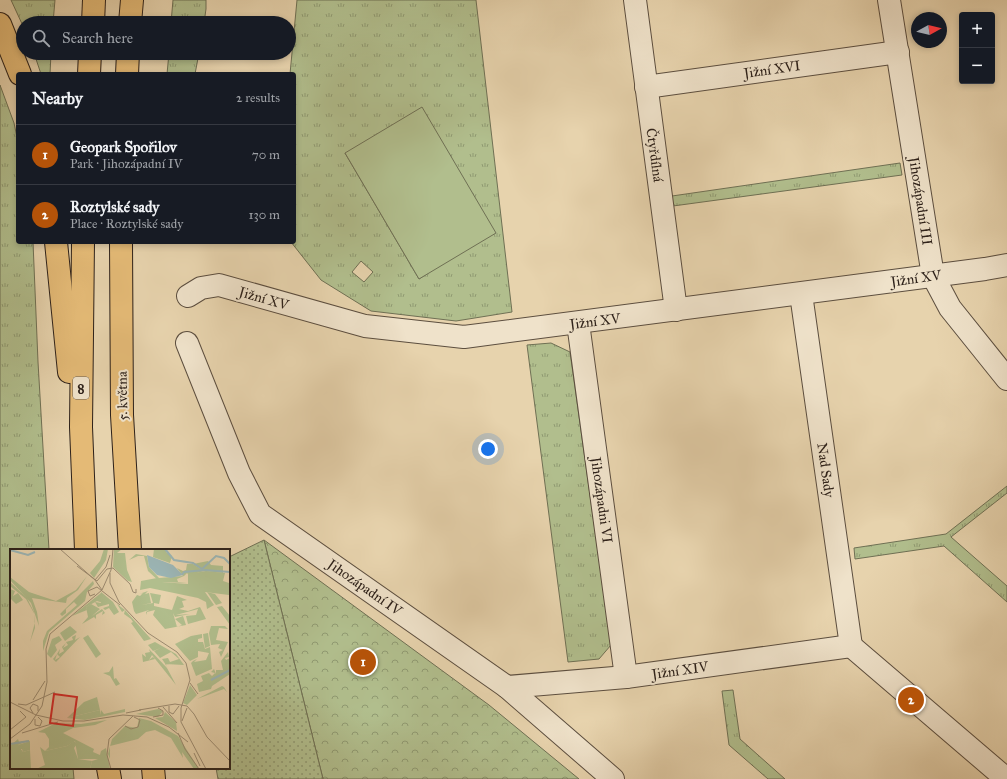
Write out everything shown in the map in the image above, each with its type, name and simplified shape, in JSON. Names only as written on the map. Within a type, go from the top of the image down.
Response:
[{"type":"highway","points":[[93,16],[94,0]]},
{"type":"highway","points":[[131,16],[132,0]]},
{"type":"highway","points":[[0,24],[19,72]]},
{"type":"highway","points":[[89,72],[90,60]]},
{"type":"highway","points":[[127,72],[128,60]]},
{"type":"highway","points":[[56,244],[84,523]]},
{"type":"highway","name":"8","points":[[83,244],[81,427],[86,549]]},
{"type":"highway","name":"5. května","points":[[121,244],[122,415],[130,549]]},
{"type":"highway","points":[[108,769],[110,779]]},
{"type":"highway","points":[[153,769],[154,779]]},
{"type":"street","name":"Čtyřdílná","points":[[635,0],[676,310]]},
{"type":"street","name":"Jihozápadní III","points":[[890,0],[933,276],[950,308],[1007,379]]},
{"type":"street","name":"Jižní XVI","points":[[646,87],[898,52]]},
{"type":"street","name":"Jižní XV","points":[[188,296],[201,288],[219,285],[366,326],[464,337],[984,270],[1007,265]]},
{"type":"street","name":"Nad Sady","points":[[801,294],[851,646]]},
{"type":"street","name":"Jihozápadni VI","points":[[578,323],[626,677]]},
{"type":"street","name":"Jihozápadní IV","points":[[187,342],[239,473],[260,514],[507,687],[613,779]]},
{"type":"street","name":"Jižní XIV","points":[[507,687],[626,677],[851,646]]},
{"type":"street","points":[[851,646],[1004,777]]},
{"type":"green space","points":[[11,0],[55,0],[54,16],[18,16]]},
{"type":"green space","points":[[173,0],[206,0],[205,16],[172,16]]},
{"type":"green space","points":[[297,0],[476,0],[512,312],[456,321],[371,311],[321,280],[293,244],[296,244],[296,72],[290,72],[291,60],[296,60],[295,16]],"holes":[[[345,153],[428,273],[419,279]],[[361,261],[373,272],[364,282],[352,272]]]},
{"type":"green space","points":[[36,60],[51,60],[50,72],[40,72]]},
{"type":"green space","points":[[168,60],[198,60],[195,72],[167,72]]},
{"type":"green space","points":[[0,85],[16,132],[16,244],[33,244],[38,362],[49,549],[10,549],[10,769],[73,769],[74,779],[0,779]]},
{"type":"green space","points":[[422,107],[496,233],[419,279],[345,153]]},
{"type":"green space","points":[[900,163],[902,175],[673,206],[672,196]]},
{"type":"green space","points":[[551,343],[570,352],[611,645],[599,659],[568,662],[527,345]]},
{"type":"green space","points":[[1007,486],[1007,493],[951,537],[1007,586],[1007,602],[944,546],[855,559],[854,548],[946,534]]},
{"type":"green space","points":[[264,540],[489,705],[579,779],[323,779]]},
{"type":"green space","points":[[264,540],[323,779],[218,779],[216,769],[230,769],[230,557]]},
{"type":"green space","points":[[733,690],[740,739],[785,779],[768,779],[729,745],[722,691]]},
{"type":"place","name":"Geopark Spořilov","points":[[363,662]]},
{"type":"place","name":"Roztylské sady","points":[[911,700]]}]
